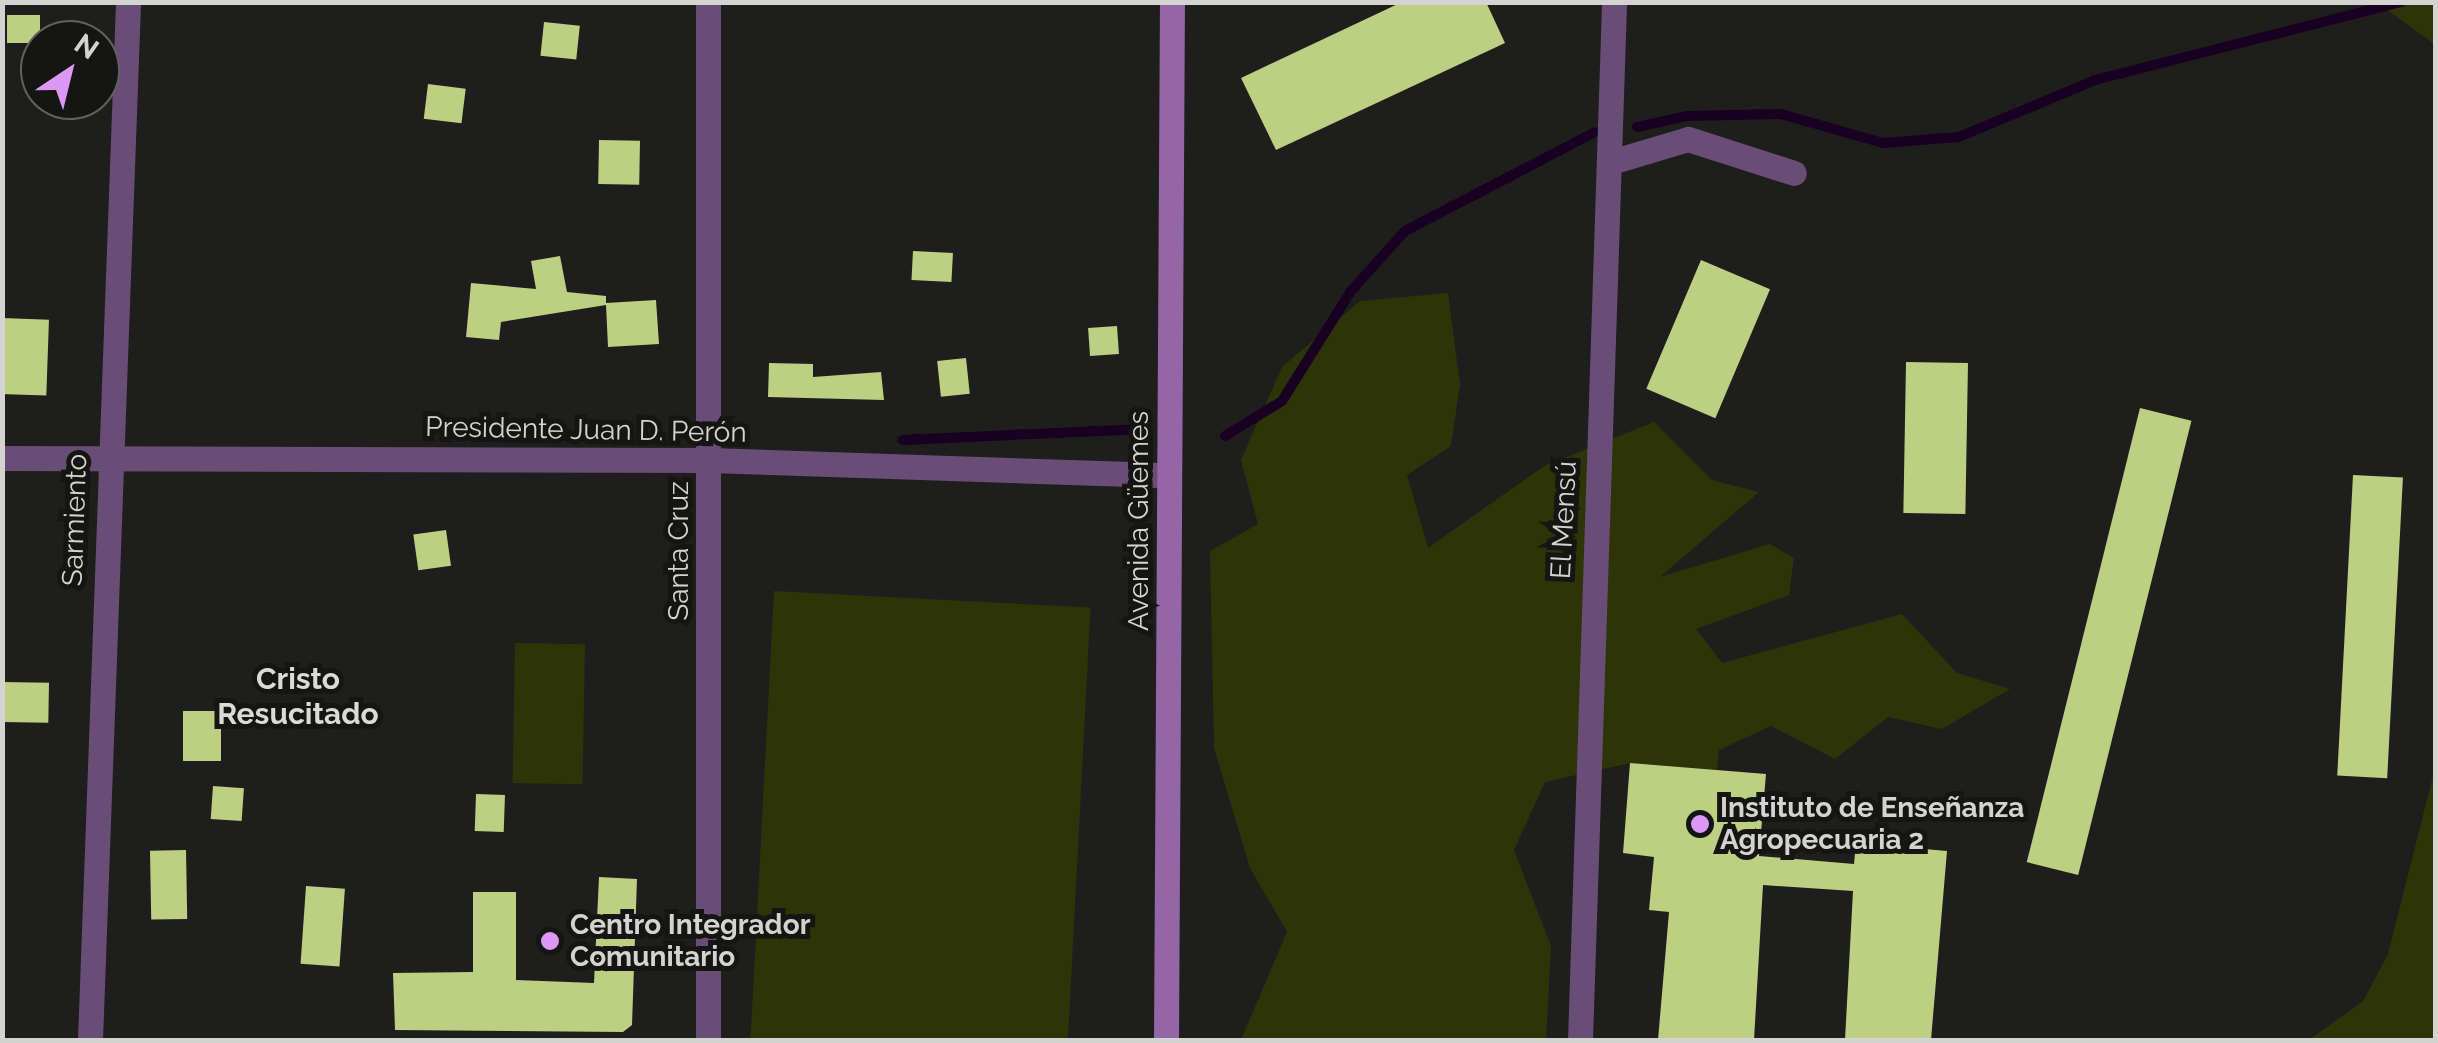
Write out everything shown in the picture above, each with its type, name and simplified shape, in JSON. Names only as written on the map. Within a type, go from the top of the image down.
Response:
[{"type":"main road","name":"Avenida Güemes","points":[[1166,1040],[1172,2]]},
{"type":"street","name":"Sarmiento","points":[[90,1040],[106,457],[128,2]]},
{"type":"street","name":"Santa Cruz","points":[[708,2],[708,1040]]},
{"type":"street","name":"El Mensú","points":[[1580,1040],[1590,568],[1611,162],[1614,2]]},
{"type":"street","points":[[1611,162],[1688,139],[1794,172]]},
{"type":"street","name":"Presidente Juan D. Perón","points":[[2,458],[709,460],[1169,475]]},
{"type":"green space","points":[[2378,3],[2435,3],[2435,47],[2434,44]]},
{"type":"green space","points":[[1448,293],[1460,384],[1451,446],[1407,475],[1428,548],[1544,466],[1654,422],[1712,480],[1759,492],[1660,577],[1770,544],[1794,558],[1789,595],[1696,629],[1722,663],[1902,614],[1957,673],[2010,689],[1942,729],[1888,717],[1835,759],[1771,726],[1719,750],[1717,770],[1630,763],[1545,782],[1514,850],[1551,946],[1546,1040],[1241,1040],[1287,932],[1250,868],[1214,748],[1210,551],[1258,524],[1241,460],[1282,367],[1360,301]]},
{"type":"green space","points":[[774,591],[1091,608],[1068,1040],[751,1039]]},
{"type":"green space","points":[[515,643],[585,644],[583,784],[513,783]]},
{"type":"green space","points":[[2435,768],[2435,1040],[2309,1040],[2363,1001],[2388,954]]},
{"type":"building","points":[[1402,2],[1486,2],[1505,43],[1276,150],[1241,78]]},
{"type":"building","points":[[7,15],[40,15],[40,20],[20,20],[20,43],[7,43]]},
{"type":"building","points":[[544,22],[580,26],[576,60],[540,56]]},
{"type":"building","points":[[428,84],[466,89],[461,123],[424,119]]},
{"type":"building","points":[[599,140],[640,141],[639,185],[598,184]]},
{"type":"building","points":[[913,251],[953,253],[951,282],[911,280]]},
{"type":"building","points":[[560,256],[567,292],[606,296],[606,303],[656,300],[659,344],[608,347],[606,305],[501,322],[499,340],[466,337],[471,283],[536,289],[531,261]]},
{"type":"building","points":[[1701,260],[1770,289],[1715,418],[1646,389]]},
{"type":"building","points":[[2,318],[49,320],[46,396],[2,394]]},
{"type":"building","points":[[1117,326],[1119,354],[1090,356],[1088,328]]},
{"type":"building","points":[[966,358],[970,394],[941,397],[937,361]]},
{"type":"building","points":[[1906,362],[1968,363],[1965,514],[1903,513]]},
{"type":"building","points":[[769,363],[813,364],[813,377],[881,372],[884,400],[768,397]]},
{"type":"building","points":[[2140,408],[2191,421],[2078,875],[2027,862]]},
{"type":"building","points":[[2353,475],[2403,478],[2387,778],[2337,776]]},
{"type":"building","points":[[446,530],[451,566],[418,570],[413,535]]},
{"type":"building","points":[[2,682],[49,683],[48,723],[2,722]]},
{"type":"building","points":[[183,711],[221,711],[221,761],[183,761]]},
{"type":"building","points":[[1630,763],[1766,774],[1759,856],[1854,864],[1856,843],[1947,851],[1931,1040],[1845,1040],[1853,891],[1763,885],[1754,1040],[1658,1040],[1669,912],[1649,910],[1654,857],[1623,853]]},
{"type":"building","points":[[213,786],[244,788],[242,821],[211,819]]},
{"type":"building","points":[[476,794],[505,795],[504,832],[475,831]]},
{"type":"building","points":[[186,850],[187,919],[151,920],[150,851]]},
{"type":"building","points":[[599,877],[637,879],[632,1025],[623,1032],[395,1030],[393,973],[473,972],[473,892],[516,892],[516,980],[594,983]]},
{"type":"building","points":[[306,886],[345,889],[339,967],[301,964]]},
{"type":"waterway","points":[[1637,127],[1687,116],[1781,114],[1883,143],[1959,137],[2095,80],[2401,2]]},
{"type":"waterway","points":[[1225,436],[1282,401],[1351,291],[1405,231],[1595,132]]},
{"type":"waterway","points":[[903,440],[1145,429]]},
{"type":"place","name":"Instituto de Enseñanza Agropecuaria 2","points":[[1700,824]]},
{"type":"place","name":"Centro Integrador Comunitario","points":[[550,941]]},
{"type":"district","name":"Cristo Resucitado","points":[[298,696]]}]
